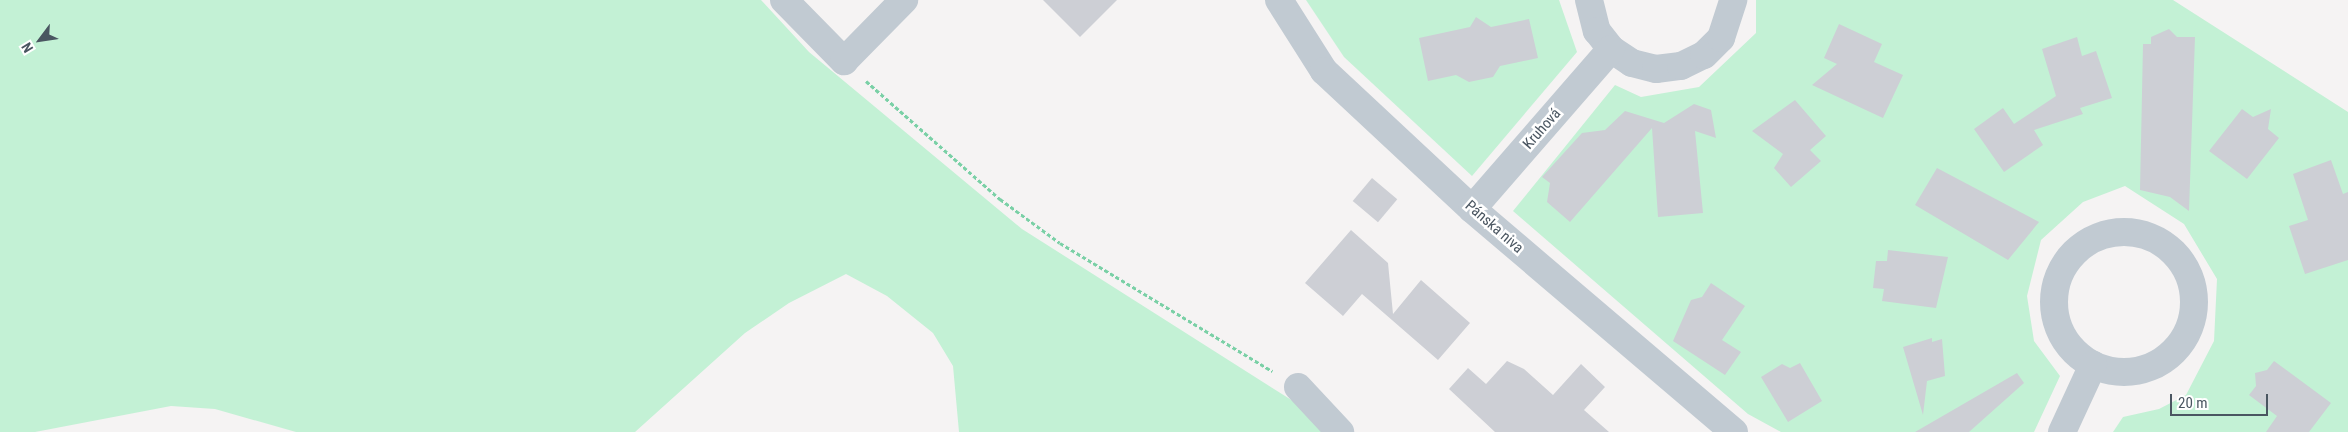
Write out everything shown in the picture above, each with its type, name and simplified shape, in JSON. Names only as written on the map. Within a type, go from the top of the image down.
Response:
[{"type":"street","points":[[784,0],[844,61],[904,0]]},
{"type":"street","name":"Pánska niva","points":[[1279,0],[1324,71],[1472,209],[1731,431]]},
{"type":"street","points":[[1589,0],[1597,31],[1611,49],[1632,63],[1656,69],[1681,66],[1704,55],[1721,38],[1732,0]]},
{"type":"street","name":"Kruhová","points":[[1472,209],[1611,49]]},
{"type":"street","points":[[2127,231],[2150,236],[2171,250],[2187,274],[2194,310],[2187,331],[2158,363],[2137,371],[2093,365],[2074,351],[2060,332],[2054,308],[2056,284],[2065,262],[2096,238],[2127,231]]},
{"type":"street","points":[[2062,432],[2093,365]]},
{"type":"street","points":[[1298,387],[1340,432]]},
{"type":"path","points":[[844,61],[1000,199],[1060,244],[1298,387]]},
{"type":"green space","points":[[0,0],[761,0],[809,52],[1022,229],[1293,401],[1323,432],[959,432],[953,366],[933,333],[887,296],[846,274],[789,303],[745,333],[635,432],[296,432],[215,409],[171,406],[35,432],[0,432]]},
{"type":"green space","points":[[1306,0],[1559,0],[1577,52],[1472,176],[1344,57]]},
{"type":"green space","points":[[1756,0],[2173,0],[2348,112],[2348,432],[2113,432],[2123,417],[2159,409],[2186,395],[2214,341],[2217,279],[2184,224],[2125,186],[2083,202],[2041,240],[2027,296],[2034,341],[2060,376],[2034,432],[1781,432],[1748,414],[1513,211],[1615,85],[1641,97],[1699,87],[1756,33]]},
{"type":"building","points":[[1043,0],[1117,0],[1080,37]]},
{"type":"building","points":[[1476,17],[1491,27],[1529,19],[1538,58],[1500,66],[1493,77],[1469,82],[1456,75],[1428,81],[1419,38],[1470,27]]},
{"type":"building","points":[[1839,24],[1882,44],[1874,62],[1903,75],[1883,118],[1812,85],[1837,64],[1824,58]]},
{"type":"building","points":[[2169,29],[2177,37],[2195,37],[2189,211],[2170,197],[2140,190],[2143,44],[2151,44],[2151,37]]},
{"type":"building","points":[[2077,37],[2082,56],[2096,51],[2112,98],[2080,108],[2083,114],[2034,130],[2043,145],[2004,172],[1974,129],[2003,108],[2014,124],[2056,96],[2042,49]]},
{"type":"building","points":[[1795,100],[1826,136],[1810,150],[1821,161],[1791,187],[1774,168],[1783,154],[1752,131]]},
{"type":"building","points":[[1694,104],[1711,110],[1716,138],[1695,131],[1703,213],[1658,217],[1652,128],[1570,222],[1547,202],[1550,183],[1542,177],[1582,133],[1605,130],[1625,111],[1664,123]]},
{"type":"building","points":[[2242,109],[2253,117],[2271,109],[2268,129],[2279,138],[2247,179],[2209,151]]},
{"type":"building","points":[[2331,160],[2343,194],[2348,192],[2348,260],[2305,274],[2289,226],[2308,220],[2293,174]]},
{"type":"building","points":[[1937,168],[2039,222],[2008,260],[1915,205]]},
{"type":"building","points":[[1372,178],[1397,199],[1378,222],[1353,201]]},
{"type":"building","points":[[1351,230],[1388,263],[1393,314],[1421,280],[1470,323],[1438,360],[1362,294],[1343,316],[1305,283]]},
{"type":"building","points":[[1888,250],[1948,257],[1936,308],[1882,301],[1884,289],[1873,288],[1876,261],[1887,261]]},
{"type":"building","points":[[1711,283],[1745,306],[1722,340],[1741,352],[1725,375],[1673,341],[1691,300],[1702,297]]},
{"type":"building","points":[[1932,338],[1932,342],[1942,339],[1945,376],[1927,381],[1923,415],[1903,347]]},
{"type":"building","points":[[1507,361],[1524,369],[1553,395],[1581,364],[1605,387],[1584,410],[1609,432],[1495,432],[1449,389],[1468,368],[1486,384]]},
{"type":"building","points":[[2274,361],[2331,403],[2309,432],[2266,432],[2277,416],[2249,395],[2256,386],[2255,373],[2267,370]]},
{"type":"building","points":[[1800,363],[1822,401],[1788,422],[1761,377],[1782,364],[1790,368]]},
{"type":"building","points":[[2017,373],[2024,383],[1969,432],[1915,432]]}]
